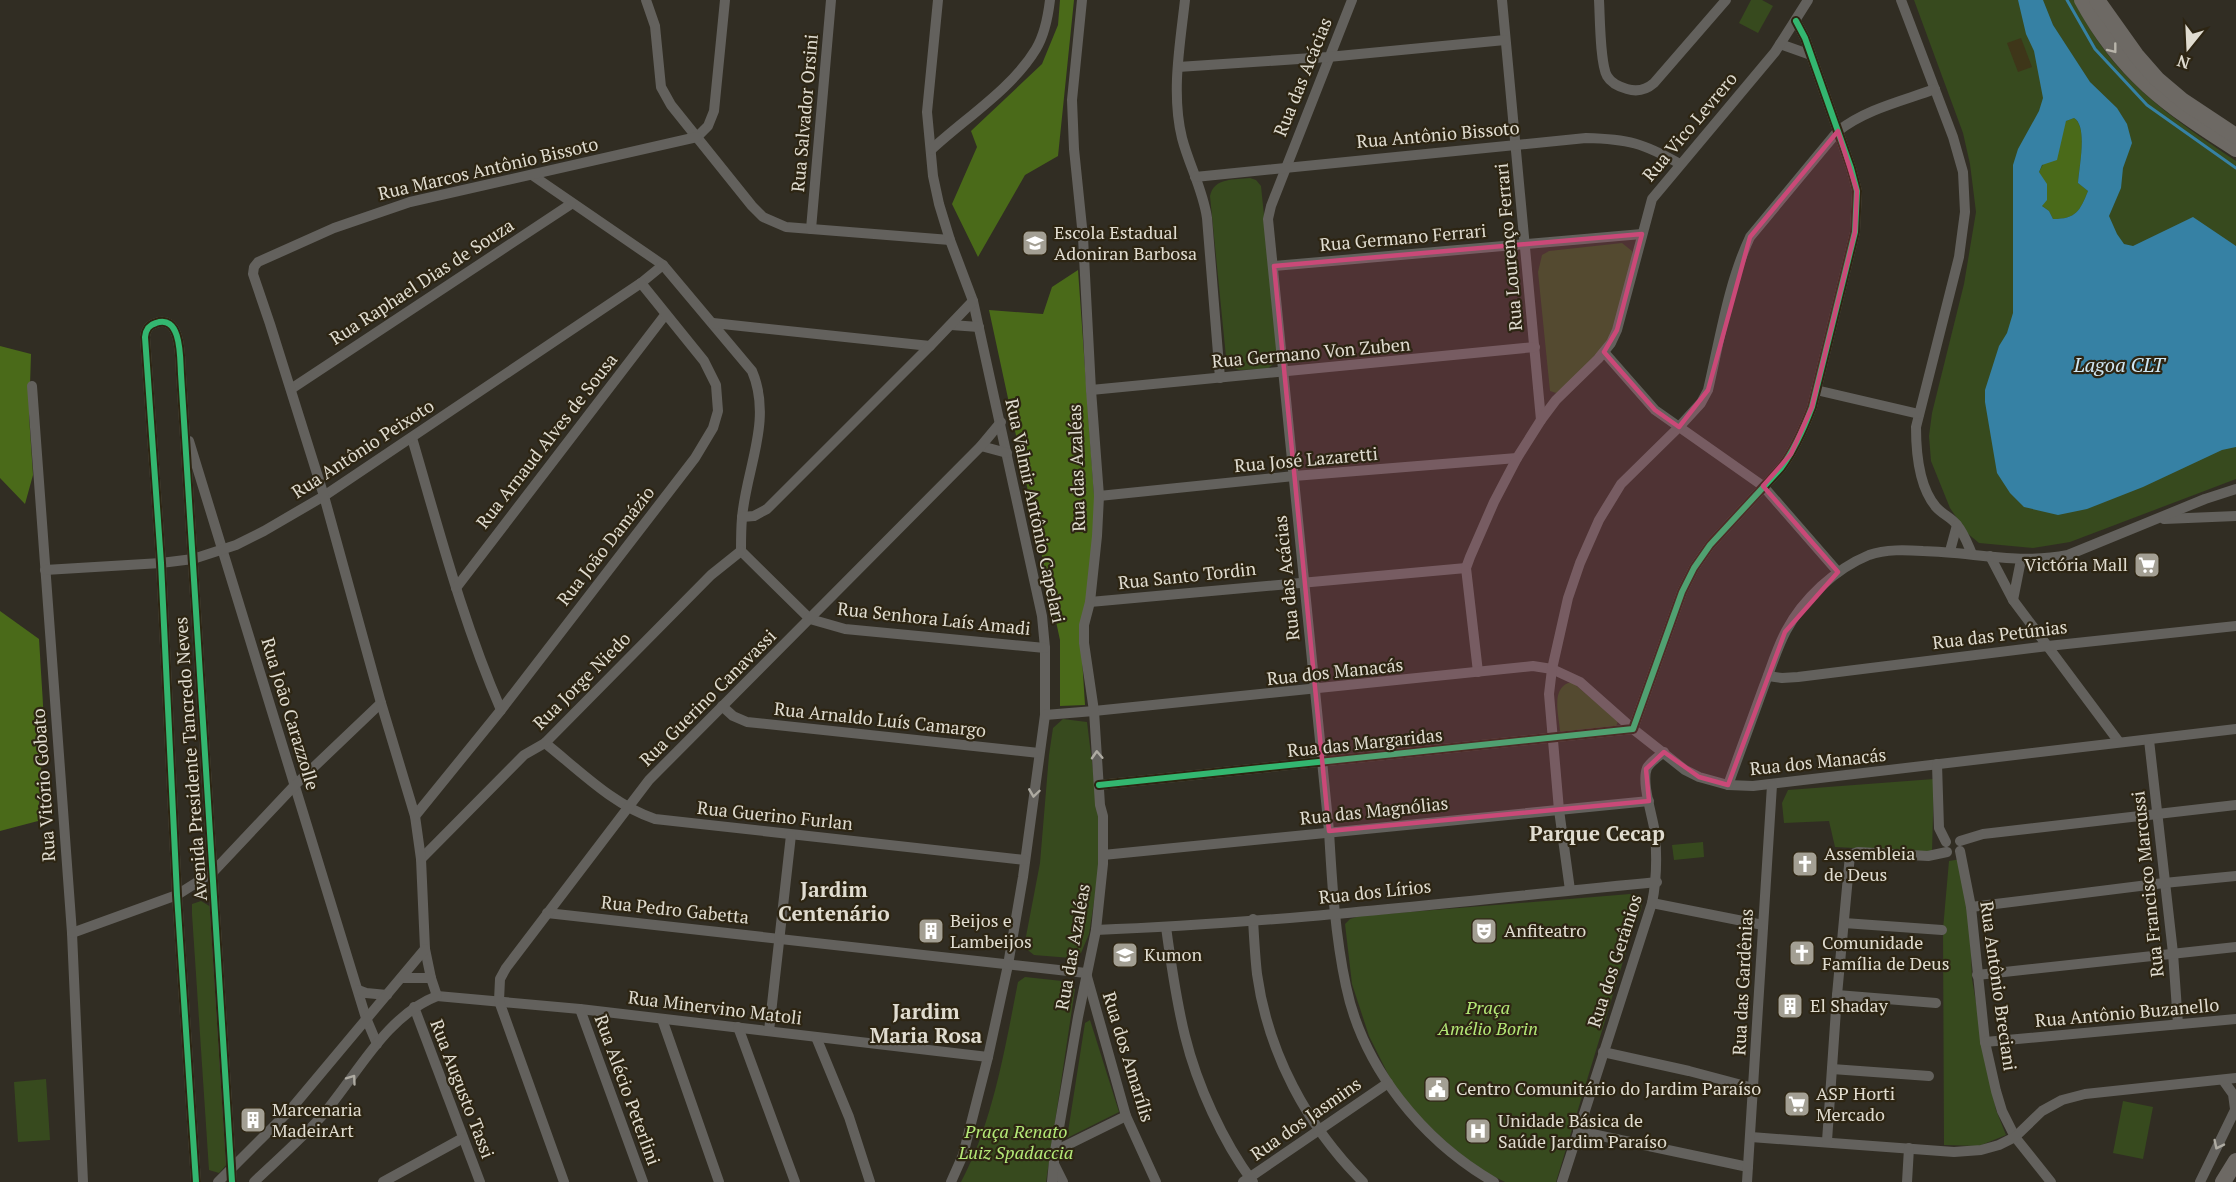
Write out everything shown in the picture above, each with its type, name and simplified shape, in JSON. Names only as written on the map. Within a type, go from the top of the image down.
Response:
[{"type":"main road","points":[[2082,0],[2098,31],[2125,65],[2174,108],[2236,149]]},
{"type":"main road","points":[[2097,0],[2136,55],[2157,79],[2183,101],[2236,136]]},
{"type":"main road","points":[[2223,1182],[2236,1161]]},
{"type":"street","points":[[646,0],[655,26],[661,87],[671,105],[763,217],[786,227],[950,240]]},
{"type":"street","points":[[697,137],[708,126],[714,111],[725,0]]},
{"type":"street","name":"Rua Salvador Orsini","points":[[811,229],[831,0]]},
{"type":"street","name":"Rua Valmir Antônio Capelari","points":[[938,0],[927,112],[939,204],[973,301],[1042,616],[1045,648],[1045,715],[1008,965],[963,1155],[951,1182]]},
{"type":"street","points":[[931,150],[1014,77],[1029,59],[1044,33],[1050,0]]},
{"type":"street","name":"Rua das Azaléas","points":[[1052,1182],[1055,1152],[1086,973],[1096,930],[1103,855],[1103,816],[1094,711],[1084,643],[1084,625],[1090,602],[1097,536],[1099,496],[1072,100],[1082,0]]},
{"type":"street","points":[[1185,0],[1178,67],[1177,105],[1182,138],[1205,203],[1220,378]]},
{"type":"street","name":"Rua das Acácias","points":[[1352,0],[1269,212],[1335,914],[1349,997],[1362,1035],[1388,1083],[1414,1115],[1447,1149],[1494,1182]]},
{"type":"street","name":"Rua Lourenço Ferrari","points":[[1502,0],[1542,420]]},
{"type":"street","points":[[1599,0],[1604,66],[1608,78],[1619,86],[1631,90],[1644,89],[1654,83],[1726,0]]},
{"type":"street","name":"Rua Vico Levrero","points":[[1478,672],[1466,568],[1494,502],[1517,459],[1556,400],[1611,343],[1617,330],[1652,199],[1780,44],[1808,0]]},
{"type":"street","points":[[1901,0],[1953,137],[1963,172],[1965,212],[1959,256],[1916,427],[1916,444],[1925,487],[1935,506],[1957,525],[1972,554]]},
{"type":"street","points":[[1633,729],[1682,592],[1694,568],[1710,544],[1791,454],[1812,407],[1855,232],[1857,191],[1805,38],[1796,21]]},
{"type":"street","points":[[1178,67],[1328,57],[1505,40]]},
{"type":"street","points":[[1780,44],[1810,55]]},
{"type":"street","points":[[1570,890],[1559,810],[1549,694],[1552,669],[1568,598],[1599,520],[1621,484],[1679,427],[1701,403],[1708,390],[1740,256],[1750,237],[1838,130],[1870,112],[1935,89]]},
{"type":"street","name":"Rua Marcos Antônio Bissoto","points":[[291,389],[253,274],[258,262],[366,216],[410,202],[697,137]]},
{"type":"street","name":"Rua Antônio Bissoto","points":[[1196,177],[1286,166],[1586,138],[1621,139],[1656,150],[1680,164]]},
{"type":"street","points":[[532,175],[571,204],[663,265],[752,371],[757,384],[761,412],[742,517],[741,551]]},
{"type":"street","name":"Rua Raphael Dias de Souza","points":[[291,389],[571,204]]},
{"type":"street","name":"Rua Germano Ferrari","points":[[1274,266],[1642,234]]},
{"type":"street","name":"Rua Antônio Peixoto","points":[[45,570],[193,559],[264,531],[324,496],[412,438],[641,283],[663,265]]},
{"type":"street","name":"Rua João Damázio","points":[[416,816],[501,710],[695,458],[713,428],[718,411],[716,385],[704,361],[641,283]]},
{"type":"street","points":[[742,517],[754,516],[767,509],[973,301]]},
{"type":"street","name":"Rua Arnaud Alves de Sousa","points":[[456,588],[665,315]]},
{"type":"street","name":"Avenida Presidente Tancredo Neves","points":[[196,1182],[177,895],[161,563],[145,337],[146,330],[151,324],[160,321],[168,323],[177,335],[232,1182]]},
{"type":"street","points":[[713,323],[930,346]]},
{"type":"street","points":[[951,325],[979,327]]},
{"type":"street","name":"Rua Germano Von Zuben","points":[[1090,390],[1535,347]]},
{"type":"street","points":[[1604,352],[1655,410],[1763,486],[1838,572]]},
{"type":"street","name":"Rua Vitório Gobato","points":[[32,386],[72,933],[83,1182]]},
{"type":"street","points":[[254,1182],[319,1120],[377,1044],[414,1007],[437,996],[425,949],[421,859],[416,816],[381,703],[324,496],[291,389]]},
{"type":"street","points":[[1816,390],[1919,414]]},
{"type":"street","name":"Rua João Carazzolle","points":[[183,421],[366,1018],[377,1044]]},
{"type":"street","name":"Rua Guerino Canavassi","points":[[499,1001],[500,979],[506,968],[649,780],[981,446],[1001,422]]},
{"type":"street","points":[[412,438],[456,588],[501,710]]},
{"type":"street","points":[[981,446],[1007,453]]},
{"type":"street","name":"Rua José Lazaretti","points":[[1099,496],[1294,476],[1517,459]]},
{"type":"street","points":[[1728,785],[1785,632],[1816,593],[1838,572],[1871,554],[1895,550],[1950,551],[2021,560],[2046,560],[2068,555],[2236,489]]},
{"type":"street","points":[[2157,519],[2236,516]]},
{"type":"street","points":[[1950,551],[1957,525]]},
{"type":"street","name":"Rua Senhora Laís Amadi","points":[[741,551],[810,619],[845,629],[1045,648]]},
{"type":"street","name":"Rua Jorge Niedo","points":[[421,859],[524,755],[544,743],[711,575],[741,551]]},
{"type":"street","points":[[1990,556],[2013,600],[2119,742]]},
{"type":"street","points":[[2013,600],[2021,560]]},
{"type":"street","name":"Rua Santo Tordin","points":[[1090,602],[1466,568]]},
{"type":"street","name":"Rua das Petúnias","points":[[1768,675],[1782,678],[1798,677],[2048,646],[2236,626]]},
{"type":"street","name":"Rua dos Manacás","points":[[1045,715],[1533,666],[1552,669],[1580,682],[1633,729],[1685,770],[1699,777],[1728,785],[1772,785],[2236,729]]},
{"type":"street","points":[[72,933],[177,895],[213,872],[295,785],[381,703]]},
{"type":"street","name":"Rua Arnaldo Luís Camargo","points":[[722,706],[733,716],[759,724],[1039,753]]},
{"type":"street","name":"Rua das Margaridas","points":[[1099,784],[1633,729]]},
{"type":"street","name":"Rua Francisco Marcussi","points":[[2149,740],[2173,953],[2178,1024]]},
{"type":"street","name":"Rua Guerino Furlan","points":[[544,743],[628,807],[655,819],[1025,860]]},
{"type":"street","name":"Rua dos Gerânios","points":[[1562,1182],[1657,882],[1654,832],[1645,778],[1646,769],[1664,752]]},
{"type":"street","points":[[1937,764],[1939,828],[1946,847]]},
{"type":"street","name":"Rua das Gardênias","points":[[1747,1182],[1772,785]]},
{"type":"street","name":"Rua das Magnólias","points":[[1103,855],[1649,801]]},
{"type":"street","points":[[1827,1141],[1850,855],[1858,852],[1928,856],[1946,847],[1953,838],[1960,846],[1983,834],[2236,805]]},
{"type":"street","points":[[769,1031],[791,835]]},
{"type":"street","name":"Rua Antônio Breciani","points":[[1960,846],[1971,907],[1985,1042],[2002,1111],[2015,1137],[2051,1182]]},
{"type":"street","points":[[1971,907],[2236,876]]},
{"type":"street","name":"Rua dos Lírios","points":[[1096,930],[1335,914],[1657,882]]},
{"type":"street","points":[[1652,903],[1762,925]]},
{"type":"street","name":"Rua Pedro Gabetta","points":[[547,912],[1086,973]]},
{"type":"street","points":[[1252,919],[1257,975],[1268,1025],[1283,1068],[1306,1111],[1320,1131],[1347,1166],[1363,1182]]},
{"type":"street","points":[[1844,923],[1941,930]]},
{"type":"street","points":[[1166,927],[1185,1039],[1228,1144],[1249,1181]]},
{"type":"street","points":[[1977,975],[2236,947]]},
{"type":"street","points":[[218,1182],[291,1109],[425,949]]},
{"type":"street","name":"Rua dos Amarílis","points":[[1086,973],[1126,1116],[1156,1182]]},
{"type":"street","points":[[403,978],[431,978]]},
{"type":"street","points":[[358,990],[387,995]]},
{"type":"street","points":[[1837,995],[1936,1002]]},
{"type":"street","name":"Rua Minervino Matoli","points":[[437,996],[580,1009],[988,1057]]},
{"type":"street","points":[[499,1001],[564,1182]]},
{"type":"street","name":"Rua Augusto Tassi","points":[[414,1007],[480,1182]]},
{"type":"street","name":"Rua Alécio Peterlini","points":[[580,1009],[643,1182]]},
{"type":"street","points":[[662,1019],[719,1182]]},
{"type":"street","name":"Rua Antônio Buzanello","points":[[1985,1042],[2236,1019]]},
{"type":"street","points":[[738,1027],[795,1182]]},
{"type":"street","points":[[816,1037],[849,1117],[870,1182]]},
{"type":"street","points":[[1603,1052],[1689,1071],[1754,1089]]},
{"type":"street","points":[[1832,1069],[1929,1076]]},
{"type":"street","points":[[1751,1137],[1954,1152],[1981,1150],[2015,1137],[2042,1111],[2062,1100],[2085,1094],[2236,1078]]},
{"type":"street","points":[[2200,1182],[2236,1109],[2233,1094],[2223,1080]]},
{"type":"street","name":"Rua dos Jasmins","points":[[1249,1181],[1388,1083]]},
{"type":"street","points":[[1055,1152],[1126,1116]]},
{"type":"street","points":[[1578,1131],[1748,1167]]},
{"type":"street","points":[[383,1182],[463,1138]]},
{"type":"street","points":[[1907,1182],[1909,1148]]},
{"type":"street","points":[[1054,1164],[1064,1182]]},
{"type":"highlighted area","points":[[1838,131],[1857,191],[1855,232],[1812,407],[1791,454],[1763,486],[1838,572],[1785,632],[1728,785],[1699,777],[1664,752],[1646,769],[1649,801],[1329,831],[1274,266],[1642,234],[1617,330],[1604,352],[1655,410],[1679,427],[1708,390],[1750,237]]},
{"type":"green space","points":[[1060,0],[1074,0],[1058,156],[1025,175],[978,257],[952,204],[977,147],[971,131],[1042,64],[1058,25]]},
{"type":"green space","points":[[1751,0],[1762,0],[1773,6],[1758,33],[1739,23]]},
{"type":"green space","points":[[1914,0],[2074,0],[2105,51],[2123,73],[2164,110],[2236,161],[2236,479],[2070,542],[2033,548],[1979,543],[1967,533],[1950,508],[1931,461],[1929,436],[1932,413],[1964,284],[1976,212],[1970,164],[1963,133]]},
{"type":"green space","points":[[2074,118],[2081,130],[2082,138],[2078,183],[2088,191],[2076,213],[2061,219],[2053,219],[2049,211],[2041,205],[2039,172],[2066,121]]},
{"type":"green space","points":[[1250,178],[1256,180],[1261,186],[1278,352],[1275,363],[1267,369],[1239,370],[1230,366],[1226,357],[1210,196],[1212,190],[1220,182]]},
{"type":"green space","points":[[1622,243],[1632,251],[1632,258],[1611,339],[1562,390],[1556,393],[1550,391],[1538,272],[1542,255],[1549,251]]},
{"type":"green space","points":[[1078,270],[1097,537],[1088,602],[1080,627],[1085,705],[1060,706],[1060,640],[989,310],[1043,314],[1052,287]]},
{"type":"green space","points":[[0,346],[31,354],[29,416],[33,475],[25,504],[0,478]]},
{"type":"green space","points":[[0,611],[39,639],[44,721],[38,821],[0,831]]},
{"type":"green space","points":[[1568,683],[1573,683],[1618,721],[1616,727],[1564,733],[1560,731],[1559,691]]},
{"type":"green space","points":[[1063,719],[1087,722],[1100,827],[1098,876],[1089,934],[1081,953],[1071,958],[1034,955],[1024,947],[1040,863],[1053,728]]},
{"type":"green space","points":[[1934,779],[1932,852],[1835,847],[1829,821],[1784,823],[1782,803],[1788,790]]},
{"type":"green space","points":[[1703,842],[1704,857],[1674,860],[1672,845]]},
{"type":"green space","points":[[1961,859],[1969,908],[1972,979],[1996,1110],[2006,1135],[1979,1146],[1944,1145],[1943,929],[1949,861]]},
{"type":"green space","name":"Praça Amélio Borin","points":[[1630,894],[1642,901],[1641,910],[1632,932],[1556,1182],[1505,1182],[1463,1157],[1402,1102],[1369,1036],[1352,984],[1345,924],[1350,919],[1360,916]]},
{"type":"green space","points":[[201,901],[211,907],[228,1163],[219,1173],[209,1170],[192,914],[192,904]]},
{"type":"green space","name":"Praça Renato Luiz Spadaccia","points":[[1025,977],[1062,981],[1075,989],[1046,1182],[961,1182],[982,1135],[990,1110],[1018,982]]},
{"type":"green space","points":[[1090,1020],[1119,1112],[1067,1138],[1085,1023]]},
{"type":"green space","points":[[46,1079],[50,1140],[18,1142],[14,1082]]},
{"type":"green space","points":[[2123,1101],[2153,1107],[2143,1159],[2113,1153]]},
{"type":"sand","points":[[2021,38],[2032,67],[2018,72],[2007,43]]},
{"type":"water","name":"Lagoa CLT","points":[[2018,0],[2043,0],[2053,25],[2090,82],[2117,108],[2127,124],[2132,143],[2123,168],[2121,188],[2109,216],[2124,244],[2133,246],[2193,217],[2236,246],[2236,447],[2222,450],[2143,487],[2087,509],[2058,515],[2024,507],[2010,493],[1997,473],[1985,402],[1985,390],[1999,346],[2007,333],[2013,313],[2013,165],[2018,149],[2039,111],[2043,98],[2034,51],[2026,34]],"holes":[[[2074,118],[2078,122],[2082,138],[2078,183],[2088,191],[2076,213],[2061,219],[2053,219],[2049,211],[2042,206],[2047,200],[2047,184],[2039,172],[2042,165],[2057,160],[2066,121]]]},
{"type":"waterway","points":[[2067,0],[2095,49],[2147,105],[2236,168]]},
{"type":"cycle path","points":[[1099,785],[1633,729],[1682,592],[1694,568],[1710,545],[1781,468],[1802,431],[1812,407],[1855,232],[1857,191],[1851,168],[1805,38],[1796,21]]},
{"type":"cycle path","points":[[196,1182],[177,895],[161,563],[145,337],[150,326],[164,322],[171,325],[175,331],[180,358],[232,1182]]},
{"type":"place","name":"Escola Estadual Adoniran Barbosa","points":[[1035,243]]},
{"type":"place","name":"Victória Mall","points":[[2147,565]]},
{"type":"place","name":"Assembleia de Deus","points":[[1805,864]]},
{"type":"place","name":"Beijos e Lambeijos","points":[[931,931]]},
{"type":"place","name":"Anfiteatro","points":[[1484,931]]},
{"type":"place","name":"Comunidade Família de Deus","points":[[1802,953]]},
{"type":"place","name":"Kumon","points":[[1125,955]]},
{"type":"place","name":"El Shaday","points":[[1790,1006]]},
{"type":"place","name":"Centro Comunitário do Jardim Paraíso","points":[[1437,1089]]},
{"type":"place","name":"ASP Horti Mercado","points":[[1797,1104]]},
{"type":"place","name":"Marcenaria MadeirArt","points":[[253,1120]]},
{"type":"place","name":"Unidade Básica de Saúde Jardim Paraíso","points":[[1478,1131]]},
{"type":"district","name":"Parque Cecap","points":[[1597,834]]},
{"type":"district","name":"Jardim Centenário","points":[[834,902]]},
{"type":"district","name":"Jardim Maria Rosa","points":[[926,1024]]}]
